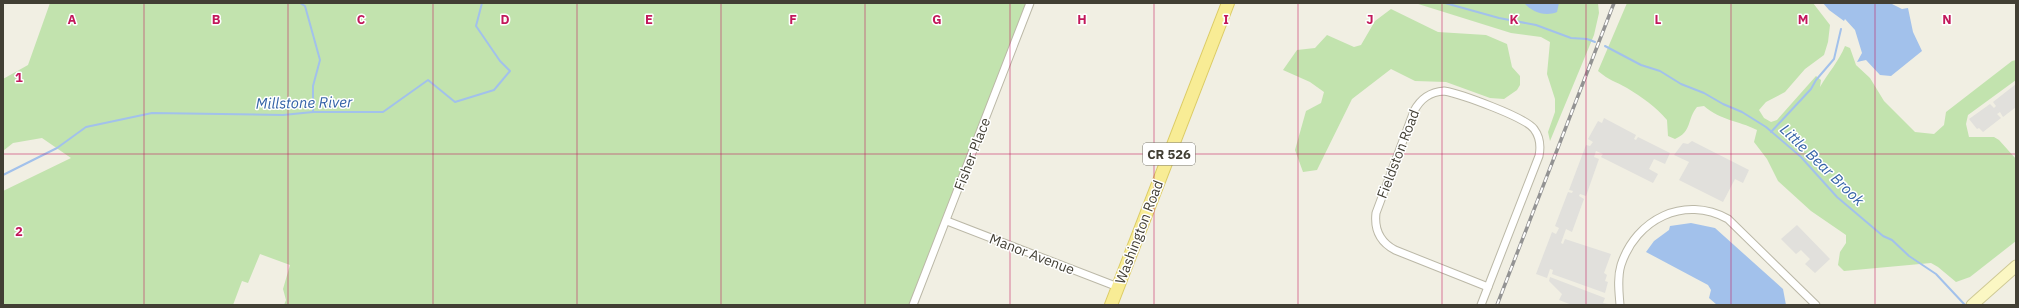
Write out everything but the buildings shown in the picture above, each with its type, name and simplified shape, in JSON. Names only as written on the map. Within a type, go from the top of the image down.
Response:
[{"type":"main road","name":"Washington Road","points":[[1111,305],[1228,3]]},
{"type":"street","name":"Fisher Place","points":[[913,305],[947,221],[1030,3]]},
{"type":"street","name":"Fieldston Road","points":[[1481,305],[1539,156],[1540,141],[1534,129],[1522,119],[1451,92],[1437,92],[1423,98],[1414,111],[1376,213],[1376,228],[1384,242],[1395,250],[1488,287]]},
{"type":"street","points":[[1620,305],[1619,281],[1621,267],[1633,240],[1640,232],[1659,218],[1679,209],[1690,209],[1710,211],[1728,219],[1816,305]]},
{"type":"street","name":"Manor Avenue","points":[[947,221],[1118,287]]},
{"type":"street","points":[[1975,302],[2016,266]]},
{"type":"green space","points":[[50,3],[1028,3],[915,305],[284,305],[286,300],[283,289],[290,265],[260,254],[248,283],[242,281],[233,305],[3,305],[3,191],[71,158],[42,138],[13,143],[3,151],[3,79],[28,65]]},
{"type":"green space","points":[[1415,3],[1598,3],[1599,13],[1594,35],[1550,141],[1548,132],[1555,112],[1555,99],[1547,74],[1550,42],[1541,37],[1511,33]]},
{"type":"green space","points":[[1627,3],[1813,3],[1830,25],[1828,42],[1824,55],[1805,69],[1785,92],[1766,102],[1759,110],[1764,118],[1771,122],[1777,120],[1816,76],[1821,80],[1820,87],[1840,57],[1845,46],[1850,48],[1856,65],[1870,78],[1884,101],[1915,132],[1934,134],[1944,125],[1946,112],[2012,61],[2016,60],[2016,80],[1968,115],[1966,124],[1969,137],[1994,137],[1999,140],[2016,159],[2016,241],[1970,277],[1956,282],[1931,263],[1844,271],[1838,265],[1840,252],[1846,243],[1846,235],[1811,211],[1778,181],[1767,159],[1754,142],[1757,130],[1723,118],[1704,106],[1697,107],[1687,129],[1675,139],[1668,136],[1667,120],[1663,115],[1633,91],[1609,79],[1598,71]]},
{"type":"green space","points":[[1391,9],[1438,32],[1486,35],[1507,44],[1512,67],[1520,76],[1520,85],[1517,90],[1504,99],[1490,98],[1446,82],[1415,81],[1391,69],[1352,99],[1317,170],[1303,172],[1295,150],[1306,111],[1321,103],[1324,92],[1310,82],[1283,70],[1297,50],[1315,48],[1327,35],[1354,47],[1361,45],[1375,21]]},
{"type":"shaded area","points":[[2016,84],[2016,107],[2003,117],[2000,112],[1997,114],[2001,118],[1983,132],[1979,128],[1977,129],[1969,119],[1990,104],[1994,108],[1996,106],[1993,102]]},
{"type":"shaded area","points":[[1604,118],[1636,135],[1634,139],[1636,140],[1638,137],[1670,153],[1665,164],[1654,159],[1649,169],[1658,174],[1653,183],[1601,157],[1603,154],[1596,151],[1594,157],[1599,159],[1586,196],[1580,194],[1579,196],[1584,199],[1572,232],[1566,229],[1561,243],[1563,244],[1565,239],[1611,254],[1604,273],[1607,275],[1605,281],[1608,282],[1605,293],[1552,274],[1553,270],[1550,269],[1547,278],[1536,274],[1552,232],[1556,234],[1559,228],[1555,226],[1568,192],[1572,193],[1573,191],[1569,190],[1586,145],[1590,146],[1593,142],[1588,139],[1598,121],[1602,123]]},
{"type":"shaded area","points":[[1692,141],[1749,170],[1743,183],[1735,179],[1723,202],[1679,180],[1689,162],[1674,155],[1683,143],[1688,144]]},
{"type":"shaded area","points":[[1797,225],[1830,259],[1815,273],[1805,264],[1810,259],[1801,250],[1796,254],[1781,239]]},
{"type":"shaded area","points":[[1550,277],[1605,298],[1603,303],[1608,305],[1572,305],[1559,300],[1562,294],[1549,281]]},
{"type":"water","points":[[1524,3],[1559,3],[1557,12],[1543,14],[1531,9]]},
{"type":"water","points":[[1823,3],[1890,3],[1902,9],[1908,8],[1913,32],[1922,51],[1891,76],[1880,75],[1866,60],[1857,62],[1862,53],[1855,30],[1845,19],[1844,21],[1829,10]]},
{"type":"water","points":[[1691,223],[1715,228],[1783,289],[1786,305],[1717,305],[1709,298],[1711,290],[1708,285],[1646,252],[1654,241],[1669,230],[1670,226]]},
{"type":"waterway","points":[[300,3],[305,6],[320,60],[313,86],[313,112]]},
{"type":"waterway","name":"Millstone River","points":[[3,175],[57,148],[86,127],[152,113],[283,115],[313,112],[383,112],[428,80],[455,102],[494,90],[510,71],[500,61],[476,26],[482,3]]},
{"type":"waterway","name":"Little Bear Brook","points":[[1445,3],[1499,18],[1536,25],[1571,38],[1587,39],[1595,42]]},
{"type":"waterway","points":[[1771,132],[1811,89],[1816,80],[1834,59],[1841,29]]},
{"type":"waterway","name":"Little Bear Brook","points":[[1605,46],[1641,65],[1660,71],[1681,84],[1704,93],[1723,104],[1742,112],[1766,127],[1801,157],[1837,197],[1883,236],[1892,240],[1909,256],[1936,274],[1965,305]]},
{"type":"railway","points":[[1497,305],[1614,3]]}]
